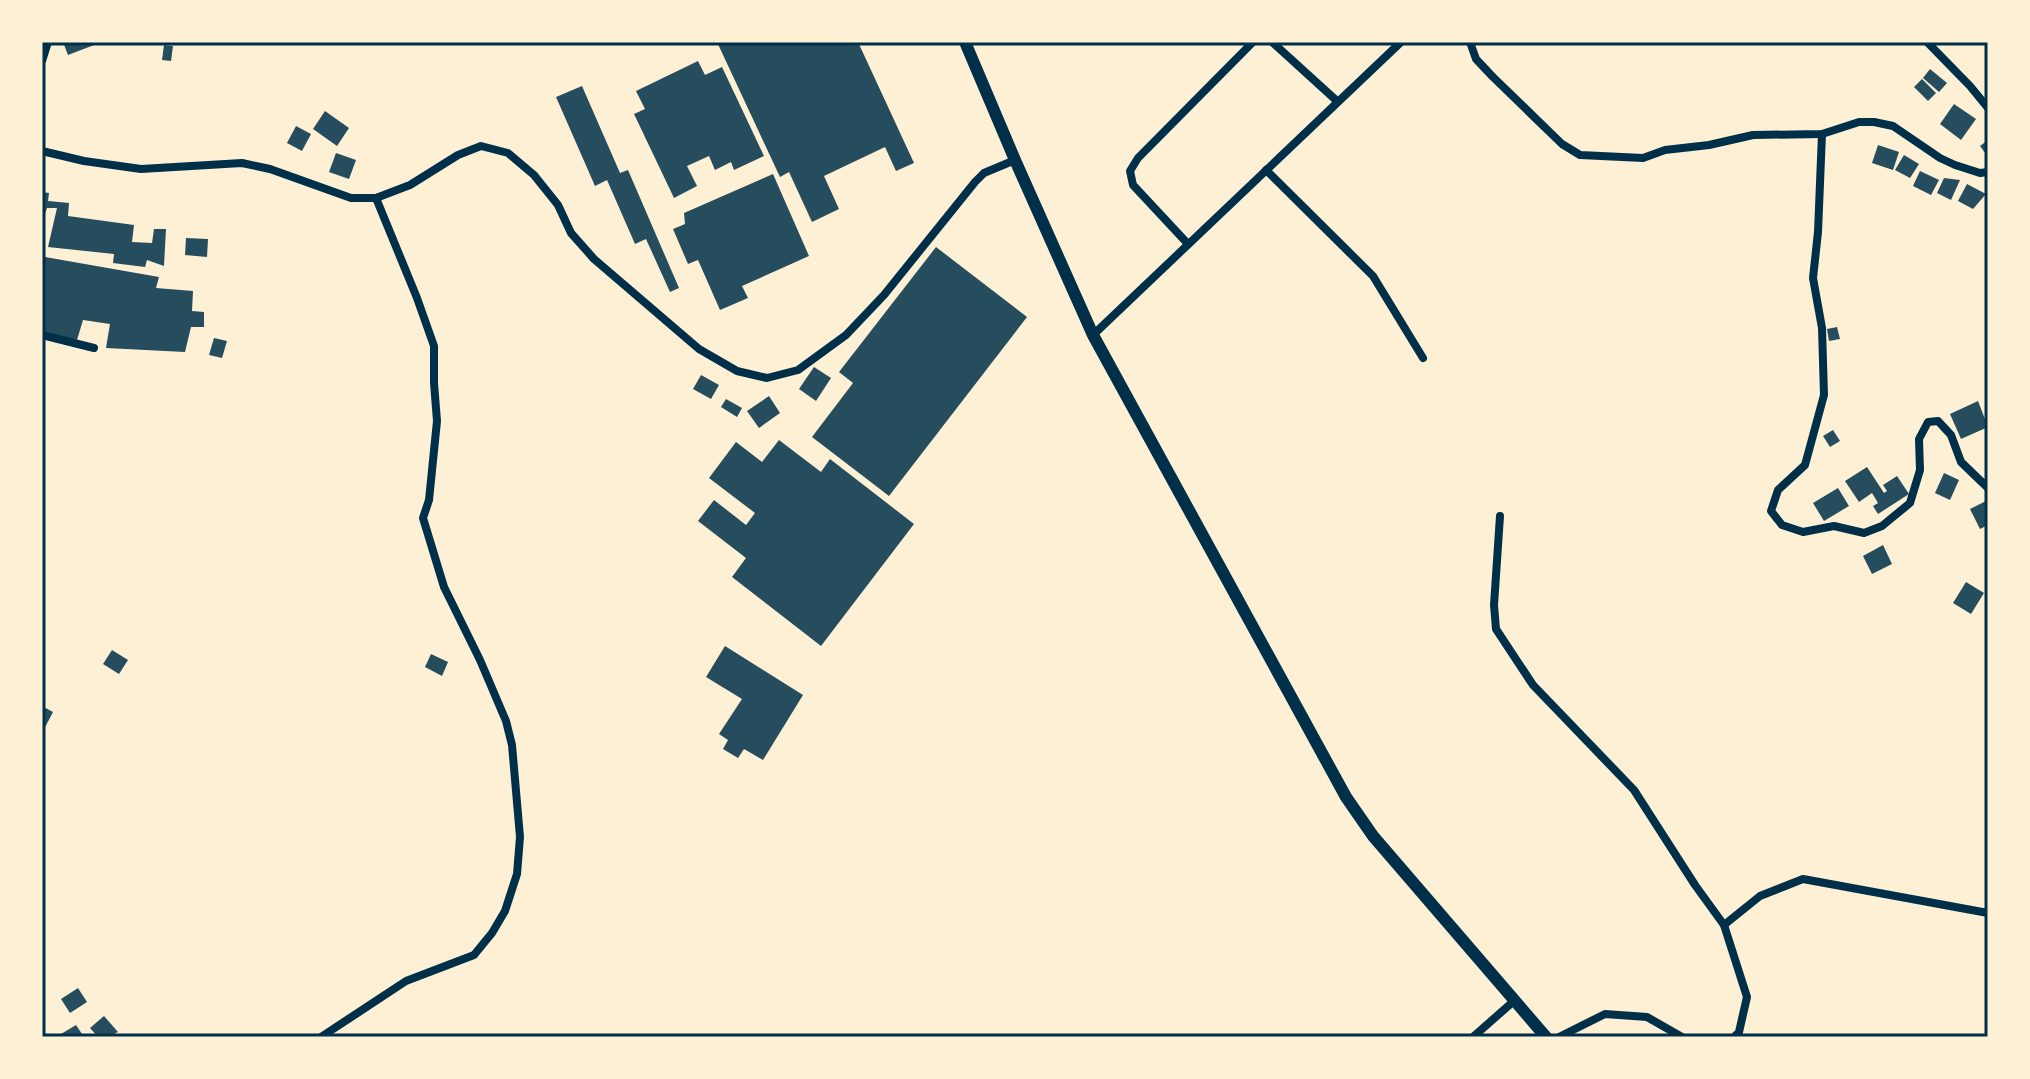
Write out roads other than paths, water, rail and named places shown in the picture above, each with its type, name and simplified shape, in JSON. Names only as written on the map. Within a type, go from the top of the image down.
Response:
[{"type":"main road","points":[[965,42],[1093,335],[1346,797],[1373,836],[1546,1037]]},
{"type":"street","points":[[42,61],[48,42]]},
{"type":"street","points":[[1188,244],[1133,185],[1130,171],[1138,158],[1253,42]]},
{"type":"street","points":[[1272,42],[1337,101]]},
{"type":"street","points":[[1093,335],[1401,42]]},
{"type":"street","points":[[1470,42],[1476,59],[1492,76],[1562,144],[1580,155],[1643,158],[1665,150],[1709,145],[1753,135],[1822,134],[1859,122],[1893,126],[1940,158],[1980,173],[1988,172]]},
{"type":"street","points":[[1927,42],[1988,108]]},
{"type":"street","points":[[1822,134],[1813,278],[1822,328],[1824,395],[1805,465],[1778,490],[1771,511],[1782,525],[1803,532],[1834,526],[1864,533],[1882,526],[1910,503],[1920,470],[1919,439],[1928,422],[1938,421],[1951,435],[1961,462],[1988,488]]},
{"type":"street","points":[[42,151],[141,169],[242,163],[270,169],[351,198],[376,198],[410,185],[458,155],[481,146],[508,153],[534,175],[558,205],[571,233],[594,259],[699,349],[737,371],[767,378],[798,370],[846,335],[884,295],[975,182],[984,173],[1015,160]]},
{"type":"street","points":[[1266,170],[1373,276],[1423,358]]},
{"type":"street","points":[[321,1037],[406,981],[474,955],[505,911],[517,874],[519,849],[517,792],[506,721],[444,587],[423,518],[429,500],[437,421],[434,346],[376,198]]},
{"type":"street","points":[[42,335],[94,348]]},
{"type":"street","points":[[1500,516],[1494,605],[1496,629],[1533,685],[1634,790],[1724,925],[1747,997],[1739,1032],[1734,1037]]},
{"type":"street","points":[[1724,925],[1760,896],[1803,879],[1988,913]]},
{"type":"street","points":[[1473,1037],[1515,1000]]},
{"type":"street","points":[[1559,1037],[1605,1014],[1647,1017],[1682,1037]]}]
